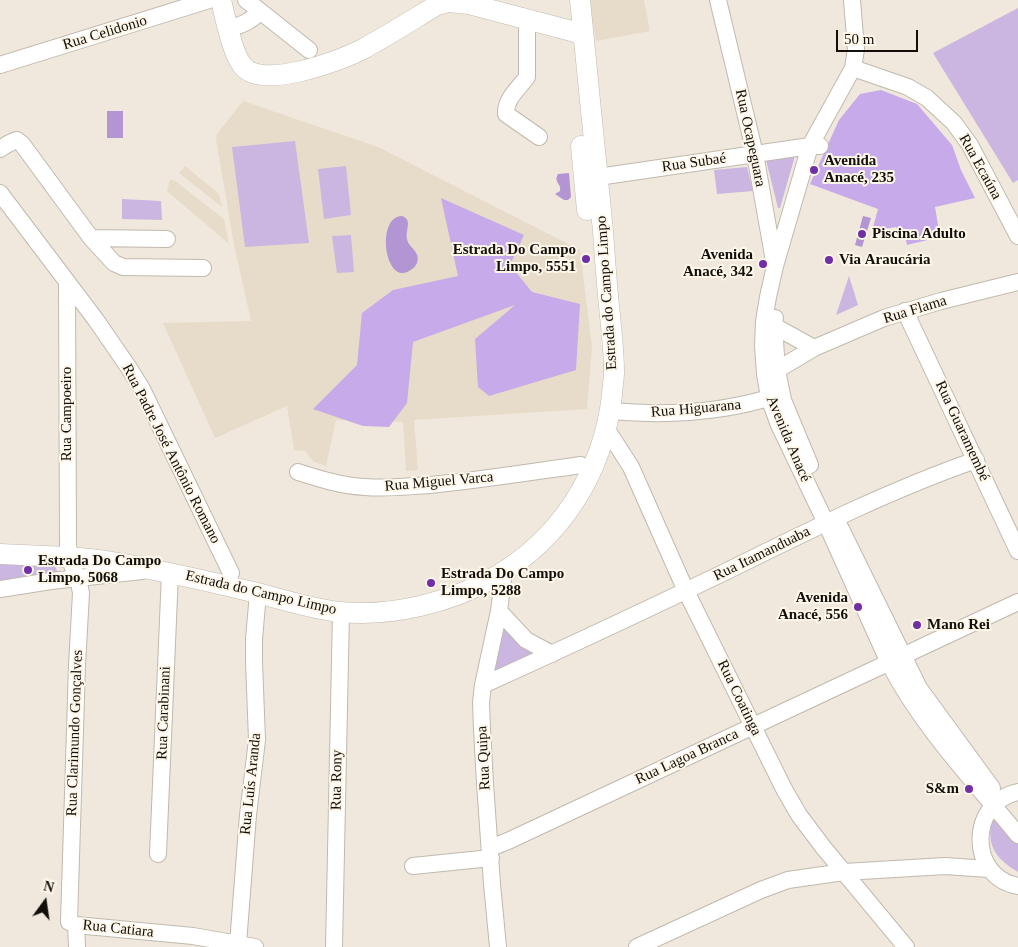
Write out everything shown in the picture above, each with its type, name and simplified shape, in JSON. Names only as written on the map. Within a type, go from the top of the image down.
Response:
[{"type":"main road","points":[[221,0],[228,28],[242,66],[248,71],[264,76],[303,71],[341,58],[360,50],[437,5],[448,2],[469,4],[576,32]]},
{"type":"main road","name":"Estrada do Campo Limpo","points":[[0,542],[69,551],[258,594],[293,604],[341,612],[384,612],[423,606],[462,593],[504,571],[548,536],[564,517],[590,475],[602,444],[608,420],[614,374],[598,177],[576,32],[568,0]]},
{"type":"main road","name":"Estrada do Campo Limpo","points":[[0,554],[106,549],[231,573],[288,589],[338,598],[370,601],[406,598],[440,590],[479,572],[526,541],[548,518],[582,465],[594,428],[599,403],[601,376],[600,342],[576,32],[580,0]]},
{"type":"street","name":"Rua Celidonio","points":[[0,65],[209,0]]},
{"type":"street","points":[[246,0],[308,50]]},
{"type":"street","name":"Rua Ocapeguara","points":[[718,0],[755,154],[779,270]]},
{"type":"street","name":"Avenida Anacé","points":[[852,0],[858,27]]},
{"type":"street","name":"Avenida Anacé","points":[[860,0],[856,69],[837,110],[815,146],[802,204],[765,313],[763,346],[765,374],[775,396],[783,434],[830,520],[896,660],[919,688],[1018,835]]},
{"type":"street","points":[[228,28],[244,24],[260,12]]},
{"type":"street","points":[[527,19],[527,77],[514,92],[506,108],[506,114],[539,137]]},
{"type":"street","name":"Rua Ecaúna","points":[[856,69],[908,87],[927,98],[954,123],[970,145],[1018,236]]},
{"type":"street","points":[[0,149],[8,143],[18,140],[91,238],[114,263],[123,266],[203,268]]},
{"type":"street","name":"Rua Subaé","points":[[598,177],[815,146]]},
{"type":"street","name":"Rua Padre José Antônio Romano","points":[[0,193],[96,320],[142,389],[231,573]]},
{"type":"street","points":[[91,238],[167,239]]},
{"type":"street","name":"Avenida Anacé","points":[[775,396],[777,370],[774,326],[779,270]]},
{"type":"street","name":"Rua Campoeiro","points":[[67,282],[69,551]]},
{"type":"street","name":"Rua Flama","points":[[777,370],[814,348],[884,318],[941,301],[1018,282]]},
{"type":"street","name":"Rua Guaramembé","points":[[905,311],[1018,551]]},
{"type":"street","points":[[774,326],[814,348]]},
{"type":"street","name":"Rua Higuarana","points":[[608,420],[717,410],[775,396]]},
{"type":"street","name":"Rua Coatinga","points":[[608,420],[686,591],[784,789],[799,815],[822,847],[906,947]]},
{"type":"street","name":"Rua Itamanduaba","points":[[483,685],[686,591],[830,520],[976,460]]},
{"type":"street","name":"Rua Miguel Varca","points":[[298,472],[352,486],[401,487],[461,482],[582,465]]},
{"type":"street","name":"Rua Clarimundo Gonçalves","points":[[69,551],[81,593],[76,675],[69,920],[73,924],[77,947]]},
{"type":"street","name":"Rua Quipa","points":[[498,947],[482,729],[482,702],[483,685],[499,611],[504,571]]},
{"type":"street","points":[[0,589],[77,578],[163,572]]},
{"type":"street","name":"Rua Carabinani","points":[[158,854],[163,572]]},
{"type":"street","name":"Rua Luís Aranda","points":[[238,944],[248,808],[257,740],[254,654],[258,594]]},
{"type":"street","name":"Rua Lagoa Branca","points":[[413,866],[491,853],[508,841],[1018,602]]},
{"type":"street","points":[[499,611],[526,640],[552,654]]},
{"type":"street","name":"Rua Rony","points":[[334,947],[341,612]]},
{"type":"street","points":[[1018,792],[1012,793],[997,802],[988,812],[981,826],[980,841],[982,856],[989,869],[1001,879],[1018,886]]},
{"type":"street","name":"Avenida Anacé","points":[[997,802],[1018,821]]},
{"type":"street","points":[[945,866],[981,848]]},
{"type":"street","points":[[637,947],[761,890],[788,880],[844,872],[945,866],[989,869]]},
{"type":"street","name":"Rua Catiara","points":[[73,924],[193,936],[255,947]]},
{"type":"shaded area","points":[[589,0],[644,0],[650,31],[596,41]]},
{"type":"shaded area","points":[[1018,8],[1018,180],[1013,183],[933,53]]},
{"type":"shaded area","points":[[881,90],[917,104],[952,145],[961,170],[975,198],[935,207],[940,237],[907,245],[905,235],[899,235],[896,227],[872,231],[878,209],[810,184],[839,120],[860,94]]},
{"type":"shaded area","points":[[243,101],[378,147],[580,250],[592,347],[587,409],[414,420],[418,470],[406,471],[403,422],[336,420],[326,466],[314,462],[305,451],[294,450],[287,406],[215,438],[163,323],[251,321],[234,245],[216,139],[217,134]]},
{"type":"shaded area","points":[[107,111],[123,111],[123,138],[107,138]]},
{"type":"shaded area","points":[[295,141],[309,243],[245,247],[232,147]]},
{"type":"shaded area","points":[[795,156],[780,208],[778,208],[766,160]]},
{"type":"shaded area","points":[[185,166],[219,194],[222,207],[179,173]]},
{"type":"shaded area","points":[[346,166],[351,215],[324,219],[318,169]]},
{"type":"shaded area","points":[[747,167],[753,191],[717,194],[714,170]]},
{"type":"shaded area","points":[[569,173],[571,197],[568,200],[564,200],[555,194],[560,191],[557,177],[558,174]]},
{"type":"shaded area","points":[[170,180],[174,180],[224,219],[229,244],[167,191]]},
{"type":"shaded area","points":[[441,198],[524,235],[510,265],[532,292],[580,304],[576,370],[489,396],[478,387],[475,339],[515,305],[413,342],[407,403],[389,427],[363,426],[313,409],[357,365],[362,313],[393,290],[458,276]]},
{"type":"shaded area","points":[[122,199],[161,201],[162,220],[122,219]]},
{"type":"shaded area","points":[[402,216],[408,223],[408,242],[418,259],[413,268],[403,273],[396,270],[390,262],[386,239],[388,228],[393,219]]},
{"type":"shaded area","name":"Piscina Adulto","points":[[863,216],[871,218],[862,247],[855,245]]},
{"type":"shaded area","points":[[351,235],[354,272],[337,273],[332,236]]},
{"type":"shaded area","points":[[849,276],[858,305],[836,315]]},
{"type":"shaded area","points":[[0,555],[51,557],[61,580],[0,590]]},
{"type":"shaded area","points":[[500,615],[542,656],[485,681]]},
{"type":"shaded area","points":[[997,812],[1018,838],[1018,872],[1006,864],[993,848],[990,835]]},
{"type":"place","name":"Avenida Anacé, 235","points":[[814,170]]},
{"type":"place","name":"Piscina Adulto","points":[[862,234]]},
{"type":"place","name":"Estrada Do Campo Limpo, 5551","points":[[586,259]]},
{"type":"place","name":"Via Araucária","points":[[829,260]]},
{"type":"place","name":"Avenida Anacé, 342","points":[[763,264]]},
{"type":"place","name":"Estrada Do Campo Limpo, 5068","points":[[28,570]]},
{"type":"place","name":"Estrada Do Campo Limpo, 5288","points":[[431,583]]},
{"type":"place","name":"Avenida Anacé, 556","points":[[858,607]]},
{"type":"place","name":"Mano Rei","points":[[917,625]]},
{"type":"place","name":"S&m","points":[[969,789]]}]
